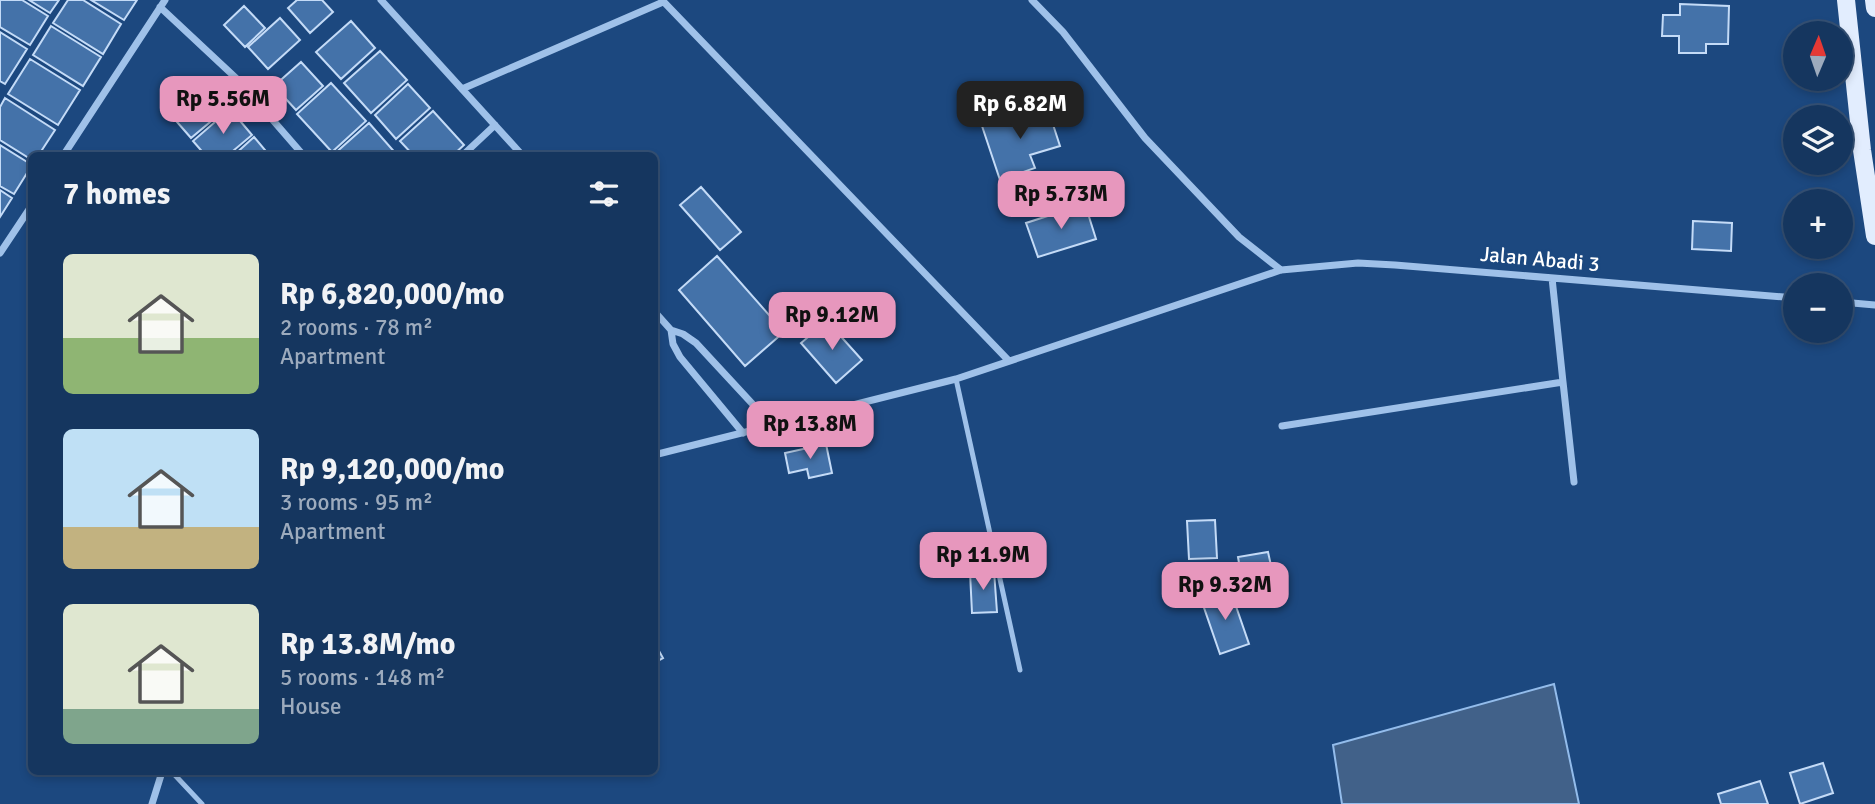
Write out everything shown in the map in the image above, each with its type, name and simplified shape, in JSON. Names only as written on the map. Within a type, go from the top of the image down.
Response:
[{"type":"main road","points":[[1846,0],[1862,150],[1875,236]]},
{"type":"main road","points":[[1874,0],[1875,9]]},
{"type":"street","points":[[381,0],[519,152]]},
{"type":"street","points":[[1032,0],[1063,32],[1145,138],[1239,237],[1281,270]]},
{"type":"street","points":[[463,89],[662,1],[1009,361]]},
{"type":"street","points":[[66,152],[163,4],[237,79],[301,152]]},
{"type":"street","points":[[466,152],[495,125]]},
{"type":"street","points":[[0,253],[28,211]]},
{"type":"street","name":"Jalan Abadi 3","points":[[658,454],[956,379],[1281,270],[1358,263],[1783,297]]},
{"type":"street","points":[[1552,278],[1574,482]]},
{"type":"street","points":[[1853,303],[1875,304]]},
{"type":"street","points":[[658,315],[671,330],[696,343],[772,425]]},
{"type":"street","points":[[671,330],[673,344],[680,357],[743,433]]},
{"type":"street","points":[[1282,426],[1563,382]]},
{"type":"street","points":[[152,804],[161,775]]},
{"type":"lane","points":[[956,379],[1020,670]]},
{"type":"lane","points":[[175,775],[202,804]]},
{"type":"water","points":[[1554,684],[1579,804],[1342,804],[1333,745]]},
{"type":"building","points":[[0,0],[22,0],[48,16],[30,45],[0,27]]},
{"type":"building","points":[[29,0],[59,0],[50,13]]},
{"type":"building","points":[[68,0],[83,0],[121,24],[103,54],[53,23]]},
{"type":"building","points":[[91,0],[137,0],[124,20]]},
{"type":"building","points":[[297,0],[322,0],[333,12],[310,33],[288,8]]},
{"type":"building","points":[[1680,4],[1729,6],[1728,44],[1706,44],[1706,53],[1679,53],[1679,36],[1662,36],[1663,15],[1680,15]]},
{"type":"building","points":[[244,6],[265,28],[245,47],[224,25]]},
{"type":"building","points":[[280,18],[300,40],[268,69],[248,47]]},
{"type":"building","points":[[351,21],[375,48],[341,79],[316,52]]},
{"type":"building","points":[[51,26],[101,57],[83,86],[33,55]]},
{"type":"building","points":[[0,32],[27,49],[5,84],[0,81]]},
{"type":"building","points":[[380,51],[407,80],[371,113],[344,83]]},
{"type":"building","points":[[30,59],[80,90],[58,125],[8,94]]},
{"type":"building","points":[[301,62],[323,86],[296,110],[274,86]]},
{"type":"building","points":[[208,83],[228,107],[191,138],[171,115]]},
{"type":"building","points":[[331,83],[366,121],[332,152],[297,114]]},
{"type":"building","points":[[408,84],[430,108],[396,139],[375,115]]},
{"type":"building","points":[[5,98],[55,130],[41,152],[28,152],[28,158],[0,140],[0,107]]},
{"type":"building","points":[[1047,106],[1060,146],[1030,155],[1035,168],[1000,180],[982,126]]},
{"type":"building","points":[[230,109],[252,135],[232,152],[203,152],[193,141]]},
{"type":"building","points":[[433,111],[464,145],[456,152],[410,152],[400,141]]},
{"type":"building","points":[[369,123],[394,152],[336,152]]},
{"type":"building","points":[[254,137],[267,152],[237,152]]},
{"type":"building","points":[[0,145],[28,162],[28,171],[14,194],[0,186]]},
{"type":"building","points":[[701,187],[741,232],[720,250],[680,205]]},
{"type":"building","points":[[0,190],[12,198],[0,217]]},
{"type":"building","points":[[1085,204],[1096,239],[1038,257],[1026,223]]},
{"type":"building","points":[[1693,221],[1732,223],[1731,251],[1692,249]]},
{"type":"building","points":[[717,256],[784,332],[745,366],[679,290]]},
{"type":"building","points":[[827,321],[862,360],[836,383],[801,343]]},
{"type":"building","points":[[826,444],[832,473],[809,478],[807,469],[789,473],[785,453]]},
{"type":"building","points":[[1215,520],[1217,558],[1189,559],[1187,521]]},
{"type":"building","points":[[1268,552],[1272,570],[1241,575],[1238,557]]},
{"type":"building","points":[[994,571],[997,612],[972,613],[970,572]]},
{"type":"building","points":[[1230,589],[1249,644],[1220,654],[1201,599]]},
{"type":"building","points":[[1823,763],[1833,793],[1800,804],[1790,773]]},
{"type":"building","points":[[1760,781],[1768,804],[1721,804],[1718,794]]}]
